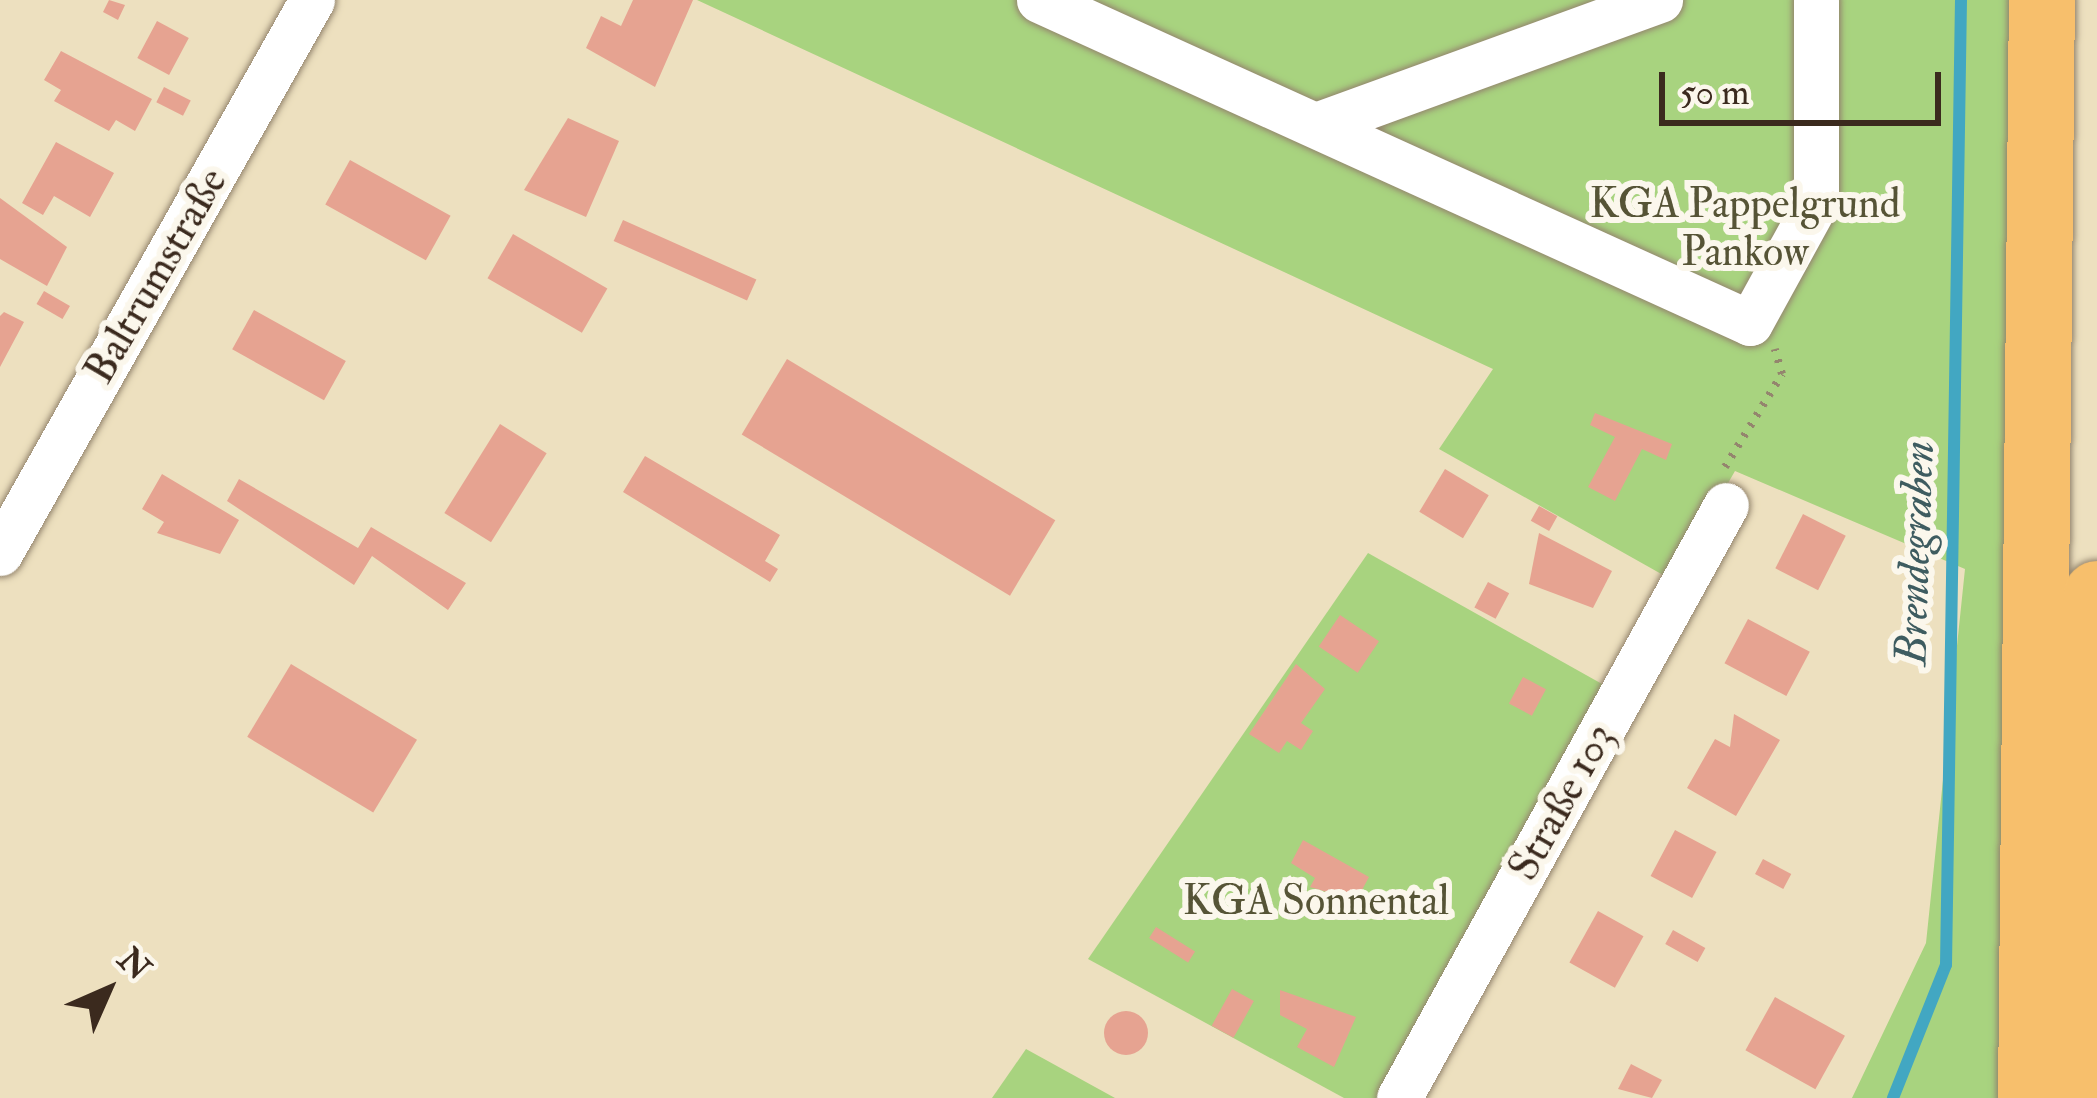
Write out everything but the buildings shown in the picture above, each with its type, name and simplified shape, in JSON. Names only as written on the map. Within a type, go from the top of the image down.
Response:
[{"type":"highway","points":[[2031,1098],[2042,0]]},
{"type":"highway","points":[[2093,1098],[2097,594]]},
{"type":"street","name":"Baltrumstraße","points":[[0,553],[312,0]]},
{"type":"street","points":[[1039,0],[1750,322],[1816,202],[1816,0]]},
{"type":"street","points":[[1319,124],[1660,0]]},
{"type":"street","name":"Straße 103","points":[[1399,1098],[1729,483]]},
{"type":"path","points":[[1729,483],[1782,374],[1774,343],[1750,322]]},
{"type":"green space","name":"KGA Pappelgrund Pankow","points":[[697,0],[2013,0],[2002,1098],[1852,1098],[1926,943],[1965,569],[1735,471],[1672,580],[1439,449],[1493,369]]},
{"type":"green space","name":"KGA Sonnental","points":[[1368,553],[1611,689],[1385,1098],[1344,1098],[1088,959]]},
{"type":"green space","points":[[1026,1049],[1115,1098],[992,1098]]},
{"type":"waterway","name":"Brendegraben","points":[[1893,1098],[1946,965],[1961,0]]}]
